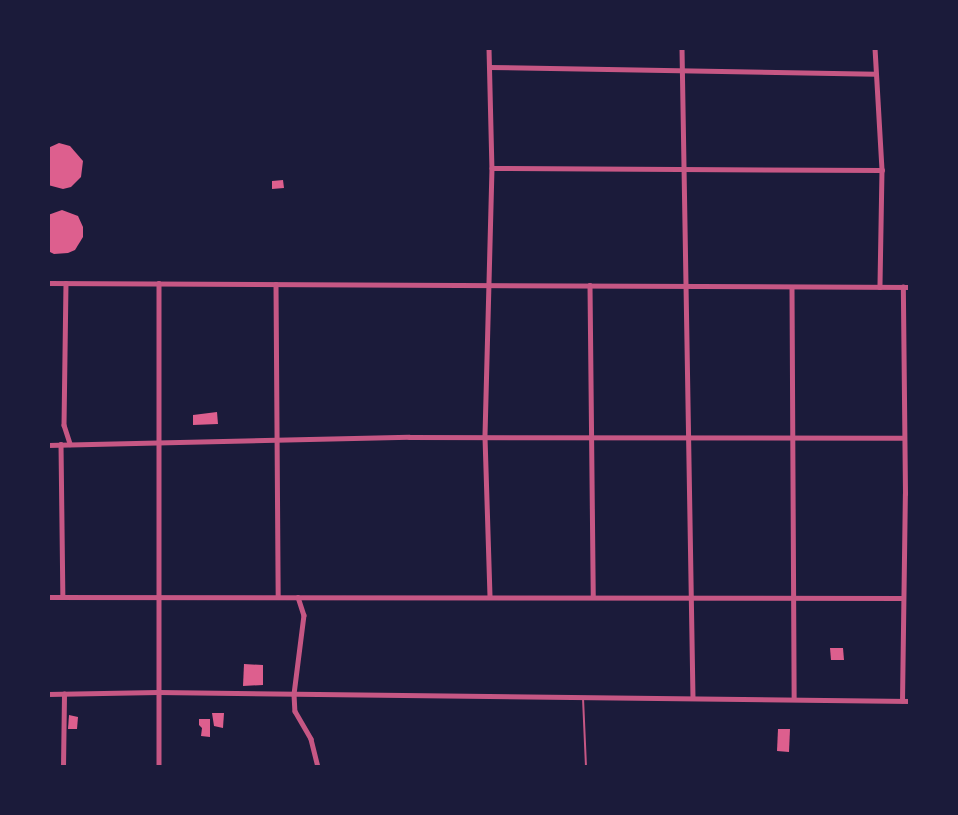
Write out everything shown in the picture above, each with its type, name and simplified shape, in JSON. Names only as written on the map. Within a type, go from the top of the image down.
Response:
[{"type":"street","points":[[489,48],[492,168],[485,437],[490,597]]},
{"type":"street","points":[[682,48],[684,286],[693,698]]},
{"type":"street","points":[[874,48],[882,170],[879,287]]},
{"type":"street","points":[[489,67],[875,74]]},
{"type":"street","points":[[492,168],[882,170]]},
{"type":"street","points":[[48,283],[910,287]]},
{"type":"street","points":[[66,283],[64,425],[70,444]]},
{"type":"street","points":[[159,283],[159,767]]},
{"type":"street","points":[[276,284],[278,597]]},
{"type":"street","points":[[590,285],[593,597]]},
{"type":"street","points":[[792,286],[794,699]]},
{"type":"street","points":[[902,701],[907,505],[903,394],[903,287]]},
{"type":"street","points":[[903,394],[910,394]]},
{"type":"street","points":[[48,445],[159,441],[485,437],[904,438]]},
{"type":"street","points":[[61,444],[63,597]]},
{"type":"street","points":[[48,597],[903,598]]},
{"type":"street","points":[[298,597],[304,615],[294,694],[295,711],[311,739],[318,767]]},
{"type":"street","points":[[48,694],[158,692],[910,701]]},
{"type":"street","points":[[63,767],[64,694]]},
{"type":"lane","points":[[583,698],[586,767]]},
{"type":"building","points":[[59,143],[70,146],[83,161],[81,177],[71,187],[63,189],[48,185],[48,148]]},
{"type":"building","points":[[283,180],[284,188],[272,189],[272,181]]},
{"type":"building","points":[[62,210],[78,216],[83,227],[83,237],[75,250],[54,254],[48,251],[48,215]]},
{"type":"building","points":[[217,412],[218,424],[193,425],[193,415]]},
{"type":"building","points":[[830,648],[843,648],[844,660],[831,660]]},
{"type":"building","points":[[244,664],[263,665],[263,685],[243,686]]},
{"type":"building","points":[[212,713],[224,713],[223,728],[214,726]]},
{"type":"building","points":[[69,715],[78,717],[77,729],[68,729]]},
{"type":"building","points":[[199,719],[210,719],[210,737],[201,736],[202,728],[199,725]]},
{"type":"building","points":[[778,729],[790,729],[789,752],[777,751]]}]
